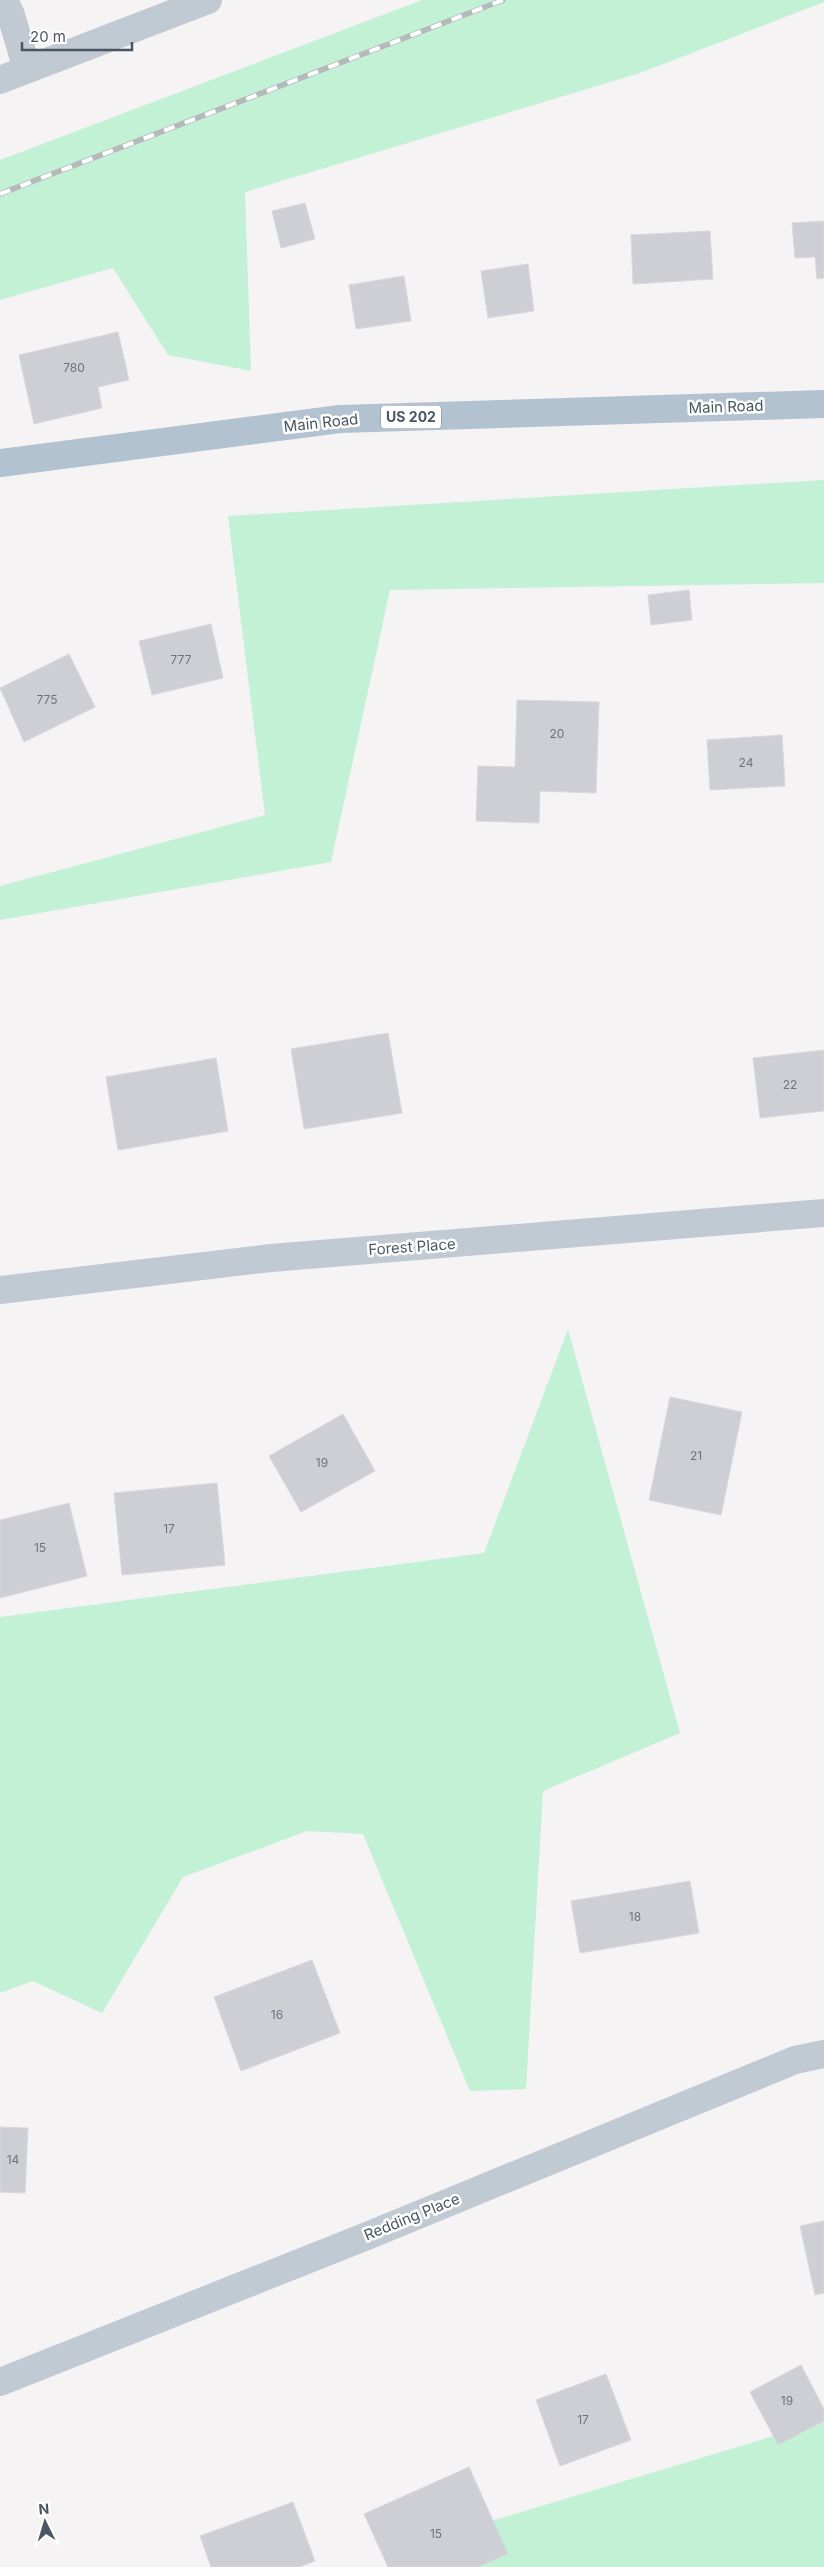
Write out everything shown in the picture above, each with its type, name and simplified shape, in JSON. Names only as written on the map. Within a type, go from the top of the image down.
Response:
[{"type":"main road","name":"Main Road","points":[[0,463],[340,419],[824,404]]},
{"type":"street","points":[[4,0],[11,15],[27,69]]},
{"type":"street","points":[[0,80],[208,0]]},
{"type":"street","name":"Forest Place","points":[[0,1290],[271,1258],[824,1213]]},
{"type":"street","name":"Redding Place","points":[[0,2382],[367,2236],[786,2064],[824,2054]]},
{"type":"green space","points":[[422,0],[824,0],[824,2],[640,73],[245,192],[251,371],[168,355],[113,268],[0,300],[0,160]]},
{"type":"green space","points":[[824,480],[824,583],[390,590],[331,862],[0,920],[0,886],[265,815],[228,516]]},
{"type":"green space","points":[[568,1329],[680,1733],[543,1791],[526,2089],[470,2091],[363,1834],[307,1831],[183,1877],[102,2013],[33,1981],[0,1993],[0,1617],[484,1553]]},
{"type":"green space","points":[[824,2421],[824,2567],[412,2567],[411,2545]]},
{"type":"building","points":[[305,203],[315,239],[281,248],[272,211]]},
{"type":"building","points":[[824,221],[824,278],[817,279],[815,257],[795,258],[792,223]]},
{"type":"building","points":[[710,231],[713,279],[633,284],[631,235]]},
{"type":"building","points":[[528,264],[534,311],[488,318],[481,271]]},
{"type":"building","points":[[404,276],[411,321],[356,329],[349,285]]},
{"type":"building","points":[[118,332],[129,380],[98,387],[102,408],[34,424],[19,355]]},
{"type":"building","points":[[689,590],[692,620],[651,625],[648,595]]},
{"type":"building","points":[[211,624],[223,678],[152,695],[139,641]]},
{"type":"building","points":[[69,654],[95,707],[24,742],[0,688]]},
{"type":"building","points":[[517,700],[599,702],[596,793],[540,791],[539,823],[476,821],[478,766],[515,767]]},
{"type":"building","points":[[782,735],[785,786],[710,790],[707,740]]},
{"type":"building","points":[[388,1033],[402,1113],[304,1129],[291,1049]]},
{"type":"building","points":[[824,1050],[824,1111],[760,1118],[753,1058]]},
{"type":"building","points":[[216,1058],[228,1131],[118,1150],[106,1077]]},
{"type":"building","points":[[670,1397],[742,1412],[721,1515],[649,1500]]},
{"type":"building","points":[[343,1414],[375,1471],[301,1512],[269,1456]]},
{"type":"building","points":[[217,1483],[225,1565],[122,1575],[114,1493]]},
{"type":"building","points":[[69,1503],[87,1576],[0,1598],[0,1520]]},
{"type":"building","points":[[690,1881],[699,1933],[580,1953],[571,1901]]},
{"type":"building","points":[[312,1960],[340,2033],[241,2071],[214,1997]]},
{"type":"building","points":[[0,2127],[28,2128],[25,2193],[0,2192]]},
{"type":"building","points":[[824,2221],[824,2293],[815,2295],[800,2226]]},
{"type":"building","points":[[801,2365],[824,2409],[824,2421],[778,2445],[750,2392]]},
{"type":"building","points":[[606,2374],[631,2440],[560,2466],[536,2400]]},
{"type":"building","points":[[469,2467],[508,2554],[478,2567],[388,2567],[364,2514]]},
{"type":"building","points":[[293,2502],[315,2561],[299,2567],[211,2567],[200,2536]]},
{"type":"railway","points":[[0,194],[503,0]]}]
